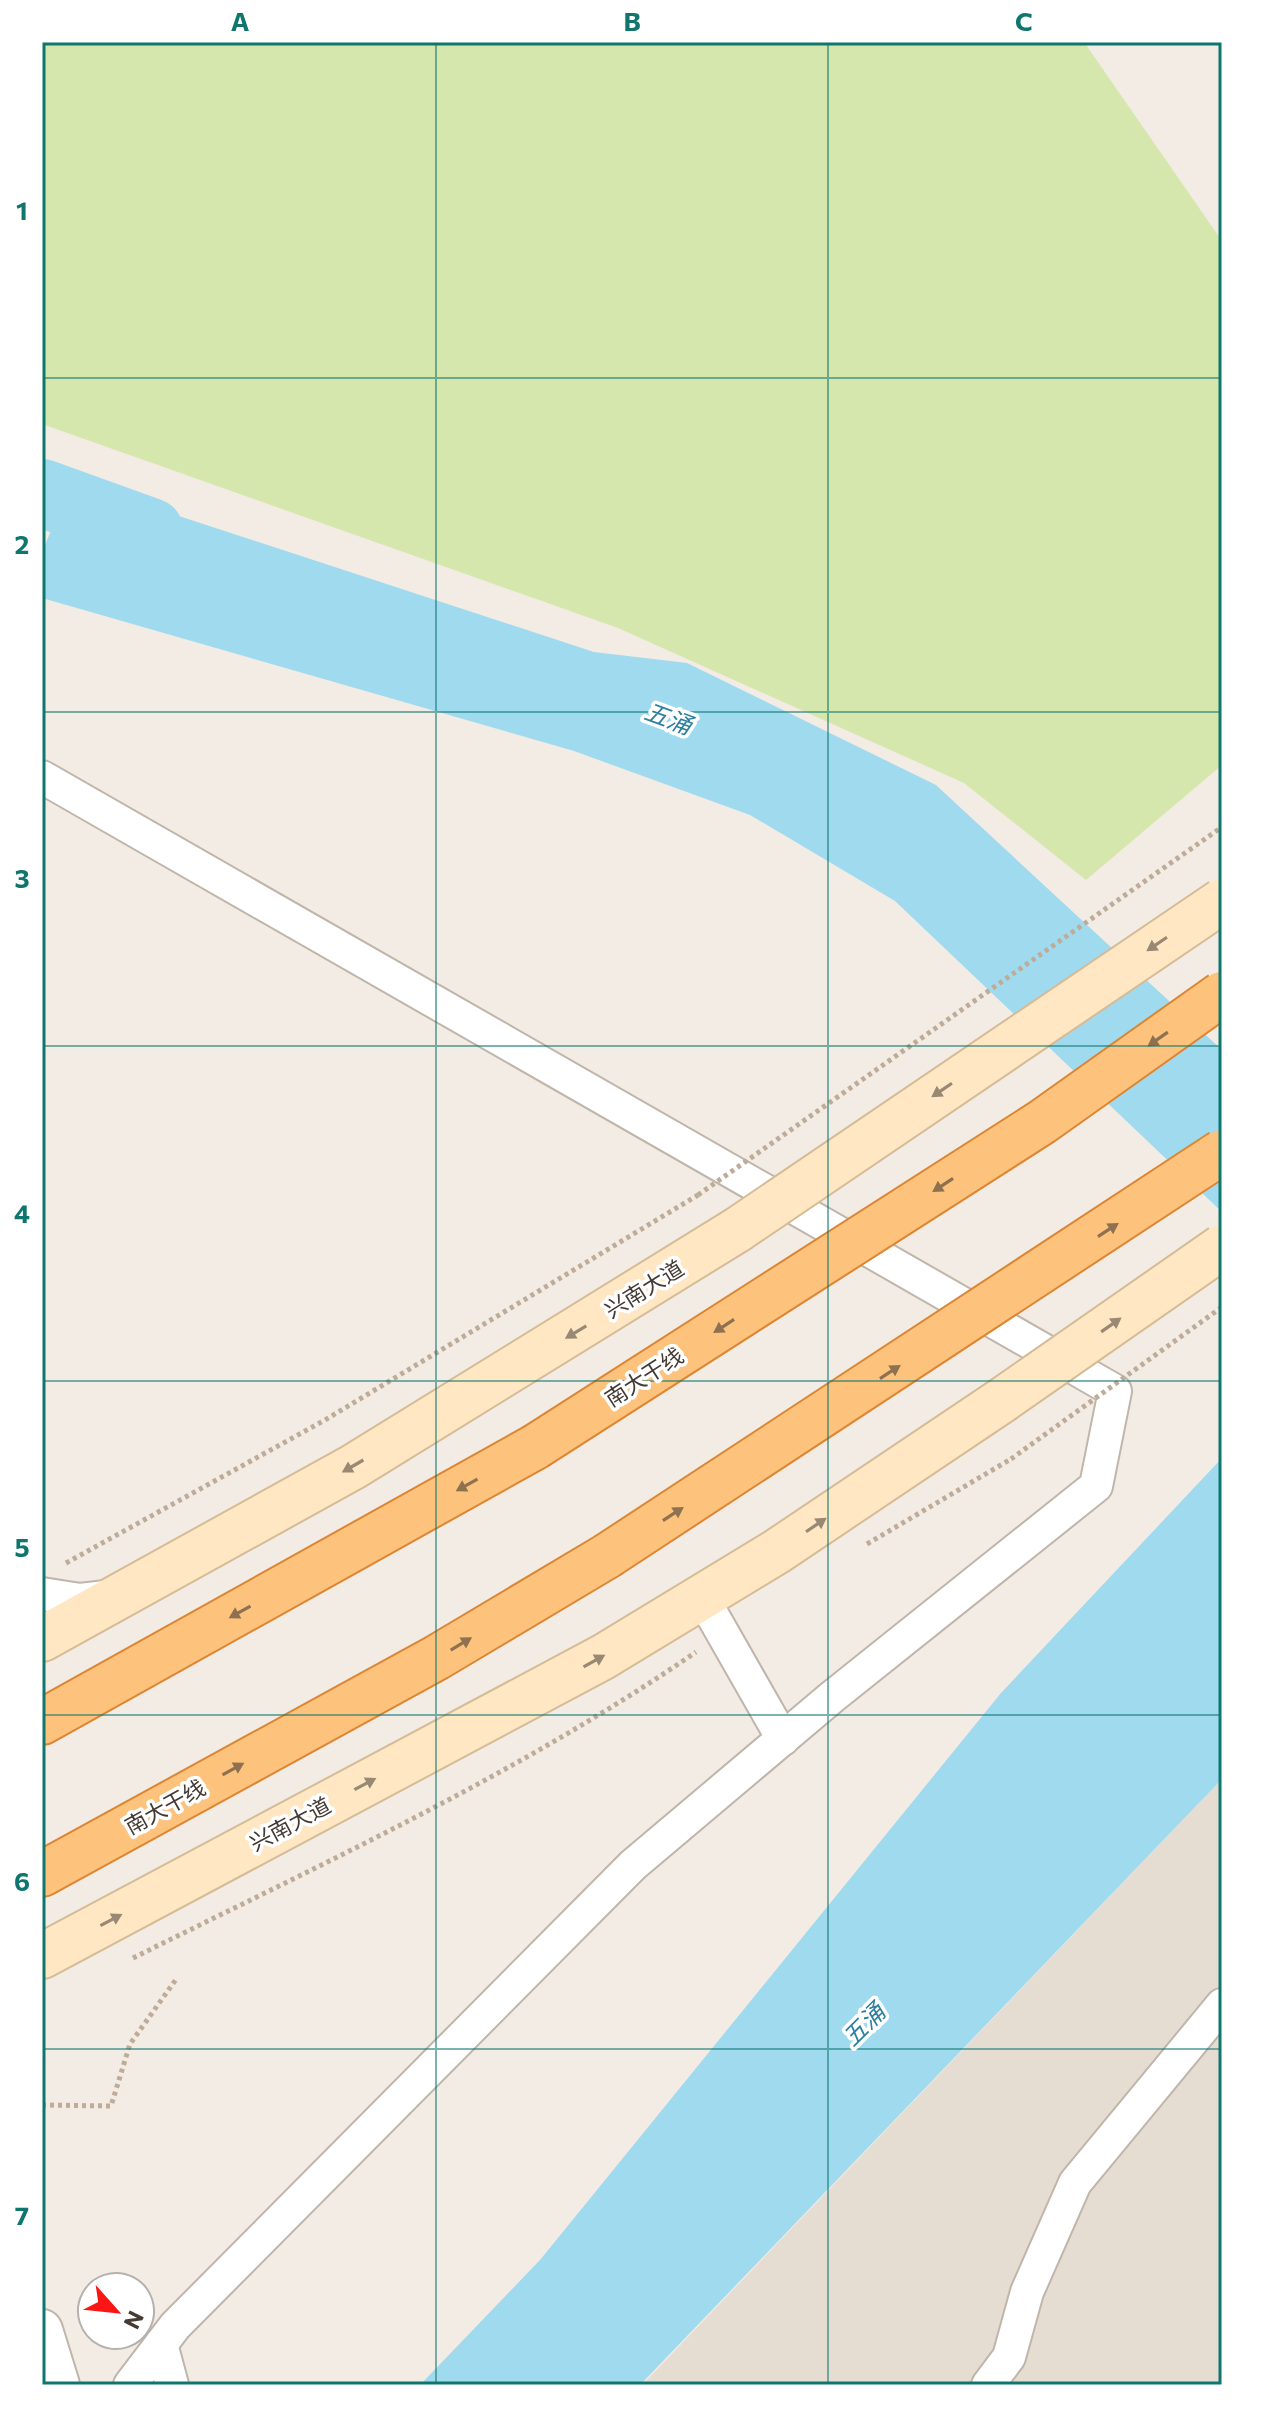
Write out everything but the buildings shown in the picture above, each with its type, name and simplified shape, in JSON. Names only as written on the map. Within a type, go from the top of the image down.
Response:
[{"type":"highway","name":"南大干线","points":[[42,1722],[535,1447],[1042,1122],[1222,994]]},
{"type":"highway","name":"南大干线","points":[[42,1874],[436,1658],[607,1556],[1222,1152]]},
{"type":"main road","name":"兴南大道","points":[[42,1639],[353,1467],[737,1230],[1222,901]]},
{"type":"main road","name":"兴南大道","points":[[42,1956],[603,1657],[776,1552],[1222,1247]]},
{"type":"street","points":[[42,777],[1115,1391],[1096,1486],[783,1739],[633,1865],[161,2344],[130,2385]]},
{"type":"street","points":[[49,1582],[80,1600],[122,1595]]},
{"type":"street","points":[[702,1597],[783,1739]]},
{"type":"street","points":[[988,2385],[1009,2357],[1027,2292],[1075,2183],[1222,2005]]},
{"type":"street","points":[[42,2330],[59,2385]]},
{"type":"street","points":[[161,2344],[172,2385]]},
{"type":"path","points":[[49,1582],[698,1195],[1222,827]]},
{"type":"path","points":[[1011,1459],[1222,1307]]},
{"type":"path","points":[[42,2105],[111,2106],[116,2081],[130,2044],[177,1978]]},
{"type":"shaded area","points":[[1222,1779],[1222,2385],[642,2385]]},
{"type":"green space","points":[[42,42],[1084,42],[1222,241],[1222,765],[1086,880],[964,783],[618,628],[42,424]]},
{"type":"water","points":[[72,481],[594,652],[687,663],[936,785],[1222,1050],[1222,1212],[895,901],[750,815],[574,751],[42,598],[42,552]]},
{"type":"water","points":[[1222,1458],[1222,1779],[640,2385],[420,2385],[540,2260],[1001,1693]]},
{"type":"waterway","name":"五涌","points":[[42,493],[150,532]]}]
